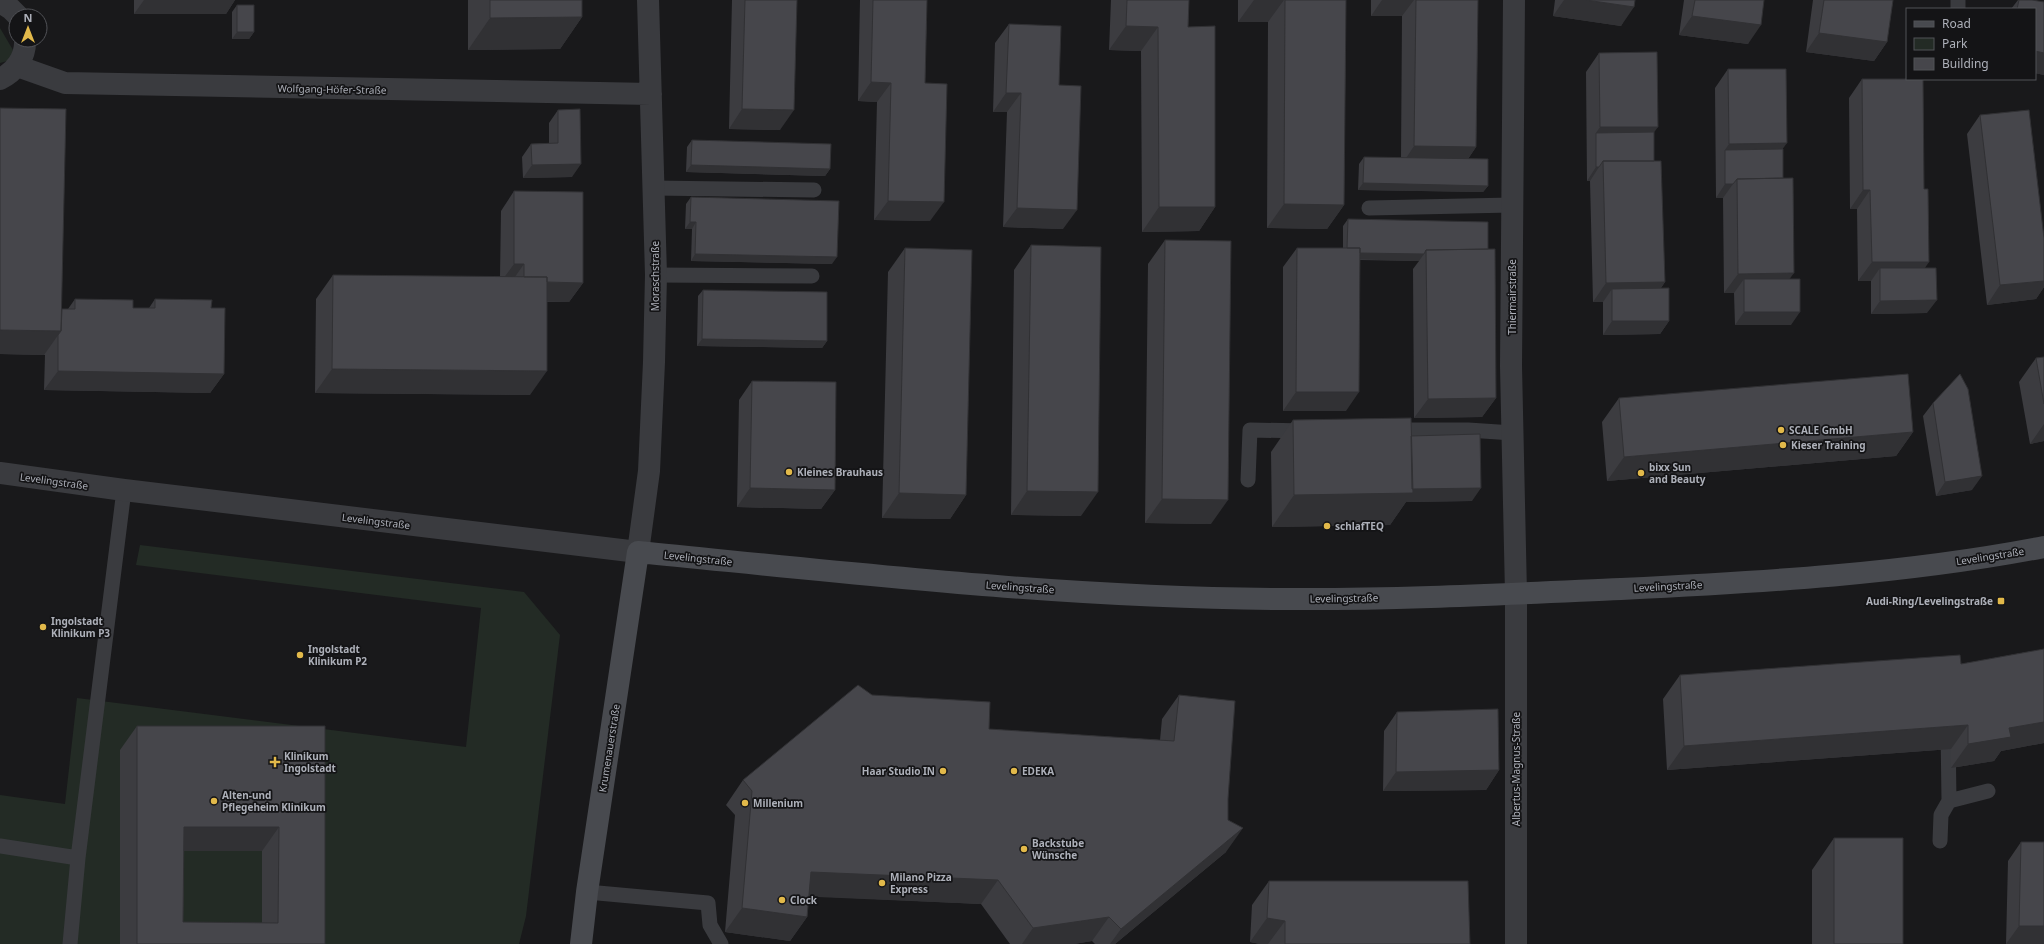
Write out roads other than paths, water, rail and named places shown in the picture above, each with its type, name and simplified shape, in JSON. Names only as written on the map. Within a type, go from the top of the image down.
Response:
[{"type":"street","name":"Moraschstraße","points":[[638,552],[649,471],[656,275],[648,0]]},
{"type":"street","name":"Thiermairstraße","points":[[1514,0],[1512,205],[1513,433],[1516,594]]},
{"type":"street","points":[[0,2],[10,8]]},
{"type":"street","points":[[0,79],[8,75],[17,66],[23,54],[24,48]]},
{"type":"street","name":"Wolfgang-Höfer-Straße","points":[[17,66],[65,83],[651,94]]},
{"type":"street","name":"Levelingstraße","points":[[0,473],[124,490],[638,552],[912,579],[1093,593],[1281,599],[1516,594],[1826,576],[1938,565],[2044,547]]},
{"type":"street","name":"Krumenauerstraße","points":[[581,944],[587,892],[638,552]]},
{"type":"street","name":"Albertus-Magnus-Straße","points":[[1516,594],[1516,944]]},
{"type":"lane","points":[[653,188],[814,190]]},
{"type":"lane","points":[[1370,208],[1512,205]]},
{"type":"lane","points":[[656,275],[812,276]]},
{"type":"lane","points":[[1248,480],[1250,430],[1318,430]]},
{"type":"lane","points":[[1378,430],[1468,430],[1513,433]]},
{"type":"lane","points":[[70,944],[78,858],[124,490]]},
{"type":"lane","points":[[1940,841],[1941,815],[1949,801],[1949,710]]},
{"type":"lane","points":[[1949,801],[1988,791]]},
{"type":"lane","points":[[0,846],[78,858]]},
{"type":"lane","points":[[587,892],[708,903],[710,925],[721,944]]},
{"type":"place","name":"SCALE GmbH","points":[[1781,430]]},
{"type":"place","name":"Kieser Training","points":[[1783,445]]},
{"type":"place","name":"Kleines Brauhaus","points":[[789,472]]},
{"type":"place","name":"bixx Sun and Beauty","points":[[1641,473]]},
{"type":"place","name":"schlafTEQ","points":[[1327,526]]},
{"type":"place","name":"Audi-Ring/Levelingstraße","points":[[2001,601]]},
{"type":"place","name":"Ingolstadt Klinikum P3","points":[[43,627]]},
{"type":"place","name":"Ingolstadt Klinikum P2","points":[[300,655]]},
{"type":"place","name":"Klinikum Ingolstadt","points":[[275,762]]},
{"type":"place","name":"Haar Studio IN","points":[[943,771]]},
{"type":"place","name":"EDEKA","points":[[1014,771]]},
{"type":"place","name":"Alten-und Pflegeheim Klinikum","points":[[214,801]]},
{"type":"place","name":"Millenium","points":[[745,803]]},
{"type":"place","name":"Backstube Wünsche","points":[[1024,849]]},
{"type":"place","name":"Milano Pizza Express","points":[[882,883]]},
{"type":"place","name":"Clock","points":[[782,900]]}]
